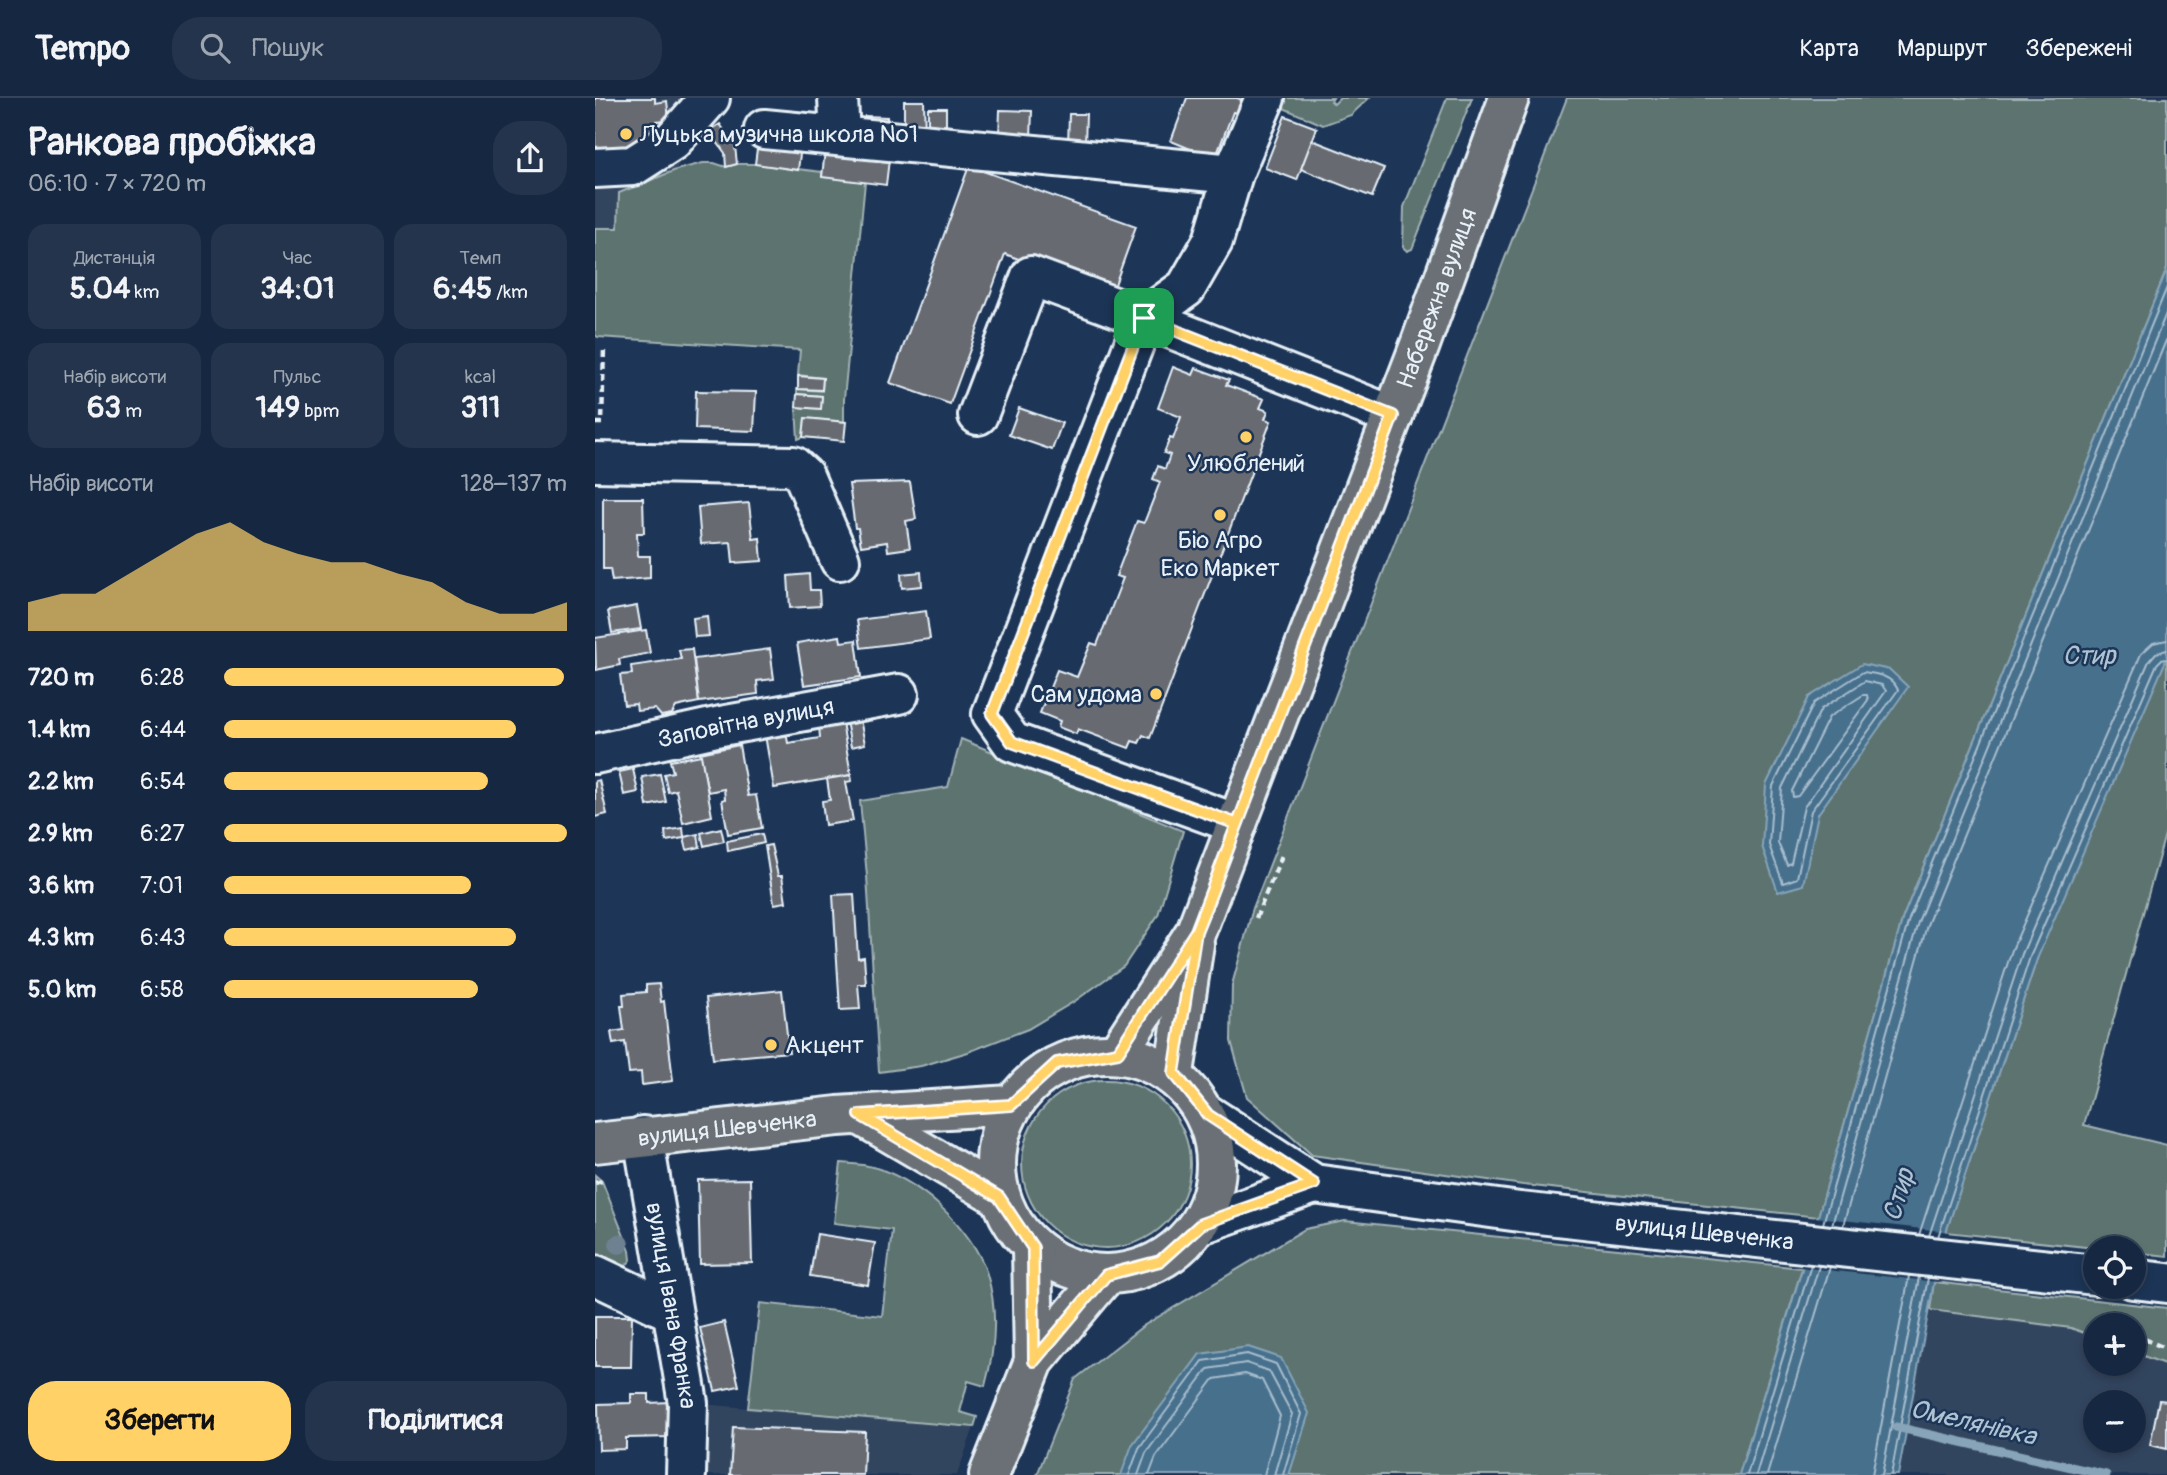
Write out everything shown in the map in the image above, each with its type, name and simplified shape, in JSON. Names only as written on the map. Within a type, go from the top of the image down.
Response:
[{"type":"main road","name":"Набережна вулиця","points":[[1118,1052],[1196,931],[1393,416],[1509,98]]},
{"type":"main road","name":"Набережна вулиця","points":[[1174,1073],[1196,931]]},
{"type":"main road","points":[[860,1115],[999,1197],[1033,1248],[1067,1268],[1106,1275],[1160,1261],[1201,1224],[1219,1170],[1208,1115],[1174,1073],[1118,1052],[1057,1063],[1011,1105],[995,1150],[999,1197]]},
{"type":"main road","name":"вулиця Шевченка","points":[[595,1143],[860,1115],[1011,1105]]},
{"type":"main road","points":[[1033,1248],[1034,1361]]},
{"type":"main road","points":[[989,1475],[1034,1361],[1106,1275]]},
{"type":"street","points":[[595,168],[633,166],[672,141],[710,98]]},
{"type":"street","points":[[838,98],[840,135]]},
{"type":"street","points":[[1237,824],[1012,742],[992,714],[1144,318],[1187,288],[1213,241],[1233,174],[1265,98]]},
{"type":"street","points":[[764,130],[840,135],[1233,174]]},
{"type":"street","points":[[978,415],[1031,276],[1393,416]]},
{"type":"street","points":[[595,462],[793,466],[804,476],[840,560]]},
{"type":"street","name":"Заповітна вулиця","points":[[595,754],[720,726],[899,694]]},
{"type":"street","name":"вулиця Шевченка","points":[[1208,1115],[1314,1184],[1520,1212],[2083,1274]]},
{"type":"street","name":"вулиця Івана Франка","points":[[643,1136],[688,1403],[686,1475]]},
{"type":"street","name":"вулиця Шевченка","points":[[1201,1224],[1314,1184]]},
{"type":"street","points":[[595,1275],[671,1311]]},
{"type":"street","points":[[2146,1281],[2167,1283]]},
{"type":"path","points":[[595,423],[602,423],[604,348]]},
{"type":"path","points":[[1256,918],[1283,853]]},
{"type":"path","points":[[595,1183],[602,1181]]},
{"type":"path","points":[[2146,1340],[2167,1349]]},
{"type":"shaded area","points":[[595,98],[699,98],[686,148],[676,170],[619,193],[618,228],[595,228]]},
{"type":"shaded area","points":[[1930,1310],[2071,1328],[2083,1332],[2083,1376],[2146,1376],[2146,1357],[2167,1365],[2167,1475],[1898,1475]]},
{"type":"shaded area","points":[[702,1404],[974,1427],[957,1475],[700,1475]]},
{"type":"green space","points":[[1285,98],[1333,98],[1331,101],[1334,104],[1340,98],[1369,98],[1351,115],[1323,125],[1281,107]]},
{"type":"green space","points":[[1447,98],[1472,98],[1412,249],[1407,251],[1403,247],[1404,207]]},
{"type":"green space","points":[[1567,98],[2167,98],[2167,269],[1903,917],[1818,1217],[1523,1185],[1312,1155],[1247,1097],[1231,1041],[1232,985],[1253,908]]},
{"type":"green space","points":[[703,163],[726,167],[755,164],[822,172],[822,177],[865,182],[844,422],[805,418],[803,437],[798,439],[796,407],[821,409],[822,396],[797,394],[797,389],[822,391],[823,378],[798,375],[800,350],[595,335],[595,228],[618,228],[619,193],[676,170]]},
{"type":"green space","points":[[2167,504],[2167,827],[2084,1125],[2167,1145],[2167,1256],[2146,1254],[2146,1236],[2083,1236],[2083,1247],[1946,1232],[2037,959]]},
{"type":"green space","points":[[961,739],[1183,831],[1158,915],[1124,966],[1075,1001],[1028,1029],[968,1052],[921,1066],[879,1072],[860,801],[948,787]]},
{"type":"green space","points":[[1106,1080],[1138,1086],[1166,1104],[1184,1132],[1190,1164],[1184,1196],[1166,1224],[1138,1242],[1106,1248],[1074,1242],[1046,1224],[1028,1196],[1022,1164],[1028,1132],[1046,1104],[1074,1086]]},
{"type":"green space","points":[[841,1163],[865,1165],[886,1171],[923,1192],[956,1222],[980,1257],[993,1302],[994,1330],[985,1386],[968,1381],[960,1412],[977,1417],[974,1427],[748,1408],[760,1303],[882,1316],[892,1230],[834,1223]]},
{"type":"green space","points":[[595,1175],[602,1181],[630,1251],[631,1260],[623,1269],[595,1263]]},
{"type":"green space","points":[[1345,1221],[1802,1268],[1739,1475],[1037,1475],[1075,1379],[1143,1326],[1305,1229]]},
{"type":"green space","points":[[1934,1282],[2167,1308],[2167,1365],[2146,1357],[2146,1313],[2083,1313],[2083,1332],[2071,1328],[1930,1310]]},
{"type":"water","name":"Стир","points":[[2167,269],[2167,658],[2037,959],[1946,1232],[1898,1475],[1739,1475],[1818,1217],[1903,917]]},
{"type":"water","points":[[1862,664],[1890,670],[1908,687],[1818,814],[1803,885],[1778,892],[1762,846],[1766,785],[1809,697]]},
{"type":"water","points":[[1248,1347],[1281,1358],[1309,1413],[1289,1475],[1121,1475],[1132,1445],[1200,1354]]},
{"type":"pier","points":[[1815,1217],[1950,1232],[1938,1282],[1799,1267]]},
{"type":"building","name":"Луцька музична школа №1","points":[[595,98],[655,98],[655,103],[667,101],[669,120],[656,121],[658,148],[595,163]]},
{"type":"building","points":[[1187,98],[1237,98],[1245,101],[1239,114],[1233,112],[1215,159],[1171,141]]},
{"type":"building","points":[[904,101],[924,101],[925,133],[904,133]]},
{"type":"building","points":[[928,108],[946,108],[946,136],[928,136]]},
{"type":"building","points":[[1000,110],[1032,111],[1031,138],[999,137]]},
{"type":"building","points":[[1069,114],[1086,114],[1085,146],[1068,145]]},
{"type":"building","points":[[865,116],[887,117],[887,130],[864,130]]},
{"type":"building","points":[[1285,116],[1317,128],[1297,180],[1265,168]]},
{"type":"building","points":[[720,124],[735,146],[737,164],[726,167],[725,153],[709,131]]},
{"type":"building","points":[[1312,140],[1384,168],[1372,197],[1301,169]]},
{"type":"building","points":[[758,141],[801,146],[798,170],[755,164]]},
{"type":"building","points":[[825,150],[890,151],[886,185],[822,177]]},
{"type":"building","points":[[969,166],[1136,226],[1112,293],[1005,254],[950,404],[890,383]]},
{"type":"building","points":[[1173,367],[1193,375],[1196,368],[1229,380],[1226,385],[1264,399],[1260,408],[1268,411],[1265,419],[1271,421],[1150,738],[1143,735],[1139,743],[1132,741],[1129,748],[1078,729],[1076,734],[1058,727],[1060,721],[1040,713],[1057,670],[1077,677],[1091,643],[1097,645],[1123,578],[1116,576],[1137,521],[1144,523],[1160,482],[1153,479],[1158,466],[1165,469],[1170,455],[1164,453],[1170,438],[1173,439],[1181,417],[1158,408]]},
{"type":"building","points":[[798,376],[823,378],[822,390],[798,389]]},
{"type":"building","points":[[696,391],[756,392],[754,431],[695,429]]},
{"type":"building","points":[[797,394],[822,396],[821,409],[796,407]]},
{"type":"building","points":[[1019,408],[1062,423],[1052,450],[1009,435]]},
{"type":"building","points":[[805,418],[846,422],[844,441],[803,437]]},
{"type":"building","points":[[910,482],[916,519],[906,521],[910,548],[888,551],[887,542],[861,546],[858,528],[855,528],[849,484]]},
{"type":"building","points":[[603,498],[643,498],[644,533],[637,533],[638,556],[650,556],[650,578],[612,581],[610,569],[603,569]]},
{"type":"building","points":[[749,503],[753,539],[760,538],[762,561],[733,563],[731,542],[701,544],[698,507]]},
{"type":"building","points":[[921,572],[922,586],[902,588],[901,574]]},
{"type":"building","points":[[809,574],[810,590],[819,590],[820,606],[790,608],[788,576]]},
{"type":"building","points":[[637,606],[641,629],[612,633],[608,611]]},
{"type":"building","points":[[926,611],[930,639],[861,648],[857,620]]},
{"type":"building","points":[[707,616],[709,636],[695,637],[693,618]]},
{"type":"building","points":[[646,630],[650,653],[619,659],[620,665],[596,670],[595,638]]},
{"type":"building","points":[[840,636],[841,642],[856,640],[861,677],[804,685],[797,643]]},
{"type":"building","points":[[692,649],[699,702],[676,707],[672,714],[661,716],[655,709],[637,711],[636,704],[624,705],[620,675],[632,674],[631,666],[681,659],[679,650]]},
{"type":"building","points":[[770,649],[774,679],[757,681],[758,694],[699,702],[694,659]]},
{"type":"building","points":[[860,719],[865,744],[851,747],[846,721]]},
{"type":"building","points":[[842,722],[851,775],[774,788],[765,735],[786,732],[788,743],[820,738],[819,726]]},
{"type":"building","points":[[739,745],[748,796],[756,795],[762,828],[728,834],[722,800],[725,799],[724,789],[708,792],[700,753]]},
{"type":"building","points":[[701,755],[712,816],[683,823],[676,790],[668,792],[664,774],[673,772],[670,761]]},
{"type":"building","points":[[633,769],[638,792],[624,795],[619,772]]},
{"type":"building","points":[[660,774],[666,802],[647,806],[642,777]]},
{"type":"building","points":[[851,775],[852,781],[846,782],[853,821],[825,825],[822,801],[830,800],[827,779]]},
{"type":"building","points":[[599,780],[607,814],[595,817],[595,781]]},
{"type":"building","points":[[683,828],[684,837],[698,834],[700,847],[687,850],[684,838],[666,841],[665,831]]},
{"type":"building","points":[[721,828],[724,841],[704,846],[701,833]]},
{"type":"building","points":[[762,834],[764,843],[728,851],[727,841]]},
{"type":"building","points":[[771,845],[778,876],[782,876],[786,902],[774,904],[765,846]]},
{"type":"building","points":[[854,894],[858,958],[864,957],[866,984],[858,984],[860,1009],[840,1010],[833,895]]},
{"type":"building","points":[[659,984],[661,1002],[664,1001],[673,1081],[642,1085],[641,1072],[629,1073],[625,1042],[613,1044],[611,1032],[624,1030],[621,1006],[624,1006],[623,994],[646,992],[646,985]]},
{"type":"building","points":[[782,990],[789,1052],[713,1059],[706,998]]},
{"type":"building","points":[[750,1179],[752,1263],[700,1264],[698,1180]]},
{"type":"building","points":[[817,1234],[875,1243],[868,1285],[810,1276]]},
{"type":"building","points":[[595,1316],[632,1316],[631,1367],[595,1367]]},
{"type":"building","points":[[724,1322],[739,1386],[715,1391],[700,1328]]},
{"type":"building","points":[[631,1394],[649,1394],[649,1403],[669,1402],[670,1437],[626,1438],[626,1449],[599,1450],[598,1404],[631,1403]]},
{"type":"building","points":[[2159,1400],[2167,1401],[2167,1449],[2150,1445]]},
{"type":"building","points":[[733,1427],[865,1432],[863,1475],[730,1475]]},
{"type":"waterway","name":"Омелянівка","points":[[1896,1427],[2106,1475]]},
{"type":"place","name":"Луцька музична школа №1","points":[[626,134]]},
{"type":"place","name":"Улюблений","points":[[1246,437]]},
{"type":"place","name":"Біо Агро Еко Маркет","points":[[1220,515]]},
{"type":"place","name":"Сам удома","points":[[1156,694]]},
{"type":"place","name":"Акцент","points":[[771,1045]]},
{"type":"route","points":[[1144,318],[992,714],[1012,742],[1237,824],[1196,931],[1118,1052],[1057,1063],[1011,1105],[860,1115],[999,1197],[1033,1248],[1034,1361],[1106,1275],[1160,1261],[1201,1224],[1314,1184],[1208,1115],[1174,1073],[1196,931],[1209,899],[1393,416],[1144,318]]}]
